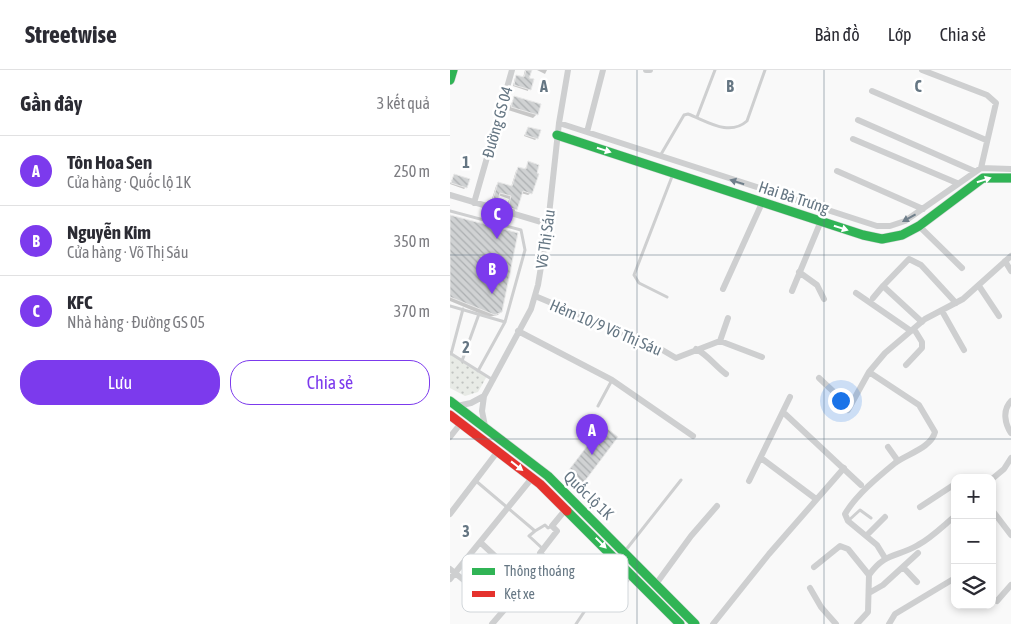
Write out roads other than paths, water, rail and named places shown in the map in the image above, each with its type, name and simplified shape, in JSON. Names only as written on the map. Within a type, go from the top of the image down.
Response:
[{"type":"main road","points":[[450,80],[453,70]]},
{"type":"main road","name":"Hai Bà Trưng","points":[[557,135],[882,239],[902,235],[919,226],[983,178],[1011,178]]},
{"type":"main road","name":"Quốc lộ 1K","points":[[454,404],[548,476],[628,554]]},
{"type":"main road","name":"Quốc lộ 1K","points":[[450,415],[532,478],[611,554]]},
{"type":"main road","name":"Quốc lộ 1K","points":[[628,554],[695,624]]},
{"type":"main road","name":"Quốc lộ 1K","points":[[628,571],[680,624]]},
{"type":"street","name":"Đường GS 04","points":[[474,203],[512,70]]},
{"type":"street","name":"Võ Thị Sáu","points":[[485,426],[482,410],[484,396],[531,309],[548,224],[557,135],[568,70]]},
{"type":"street","points":[[587,132],[602,70]]},
{"type":"street","points":[[922,70],[993,99],[996,109],[986,140],[981,168]]},
{"type":"street","points":[[872,91],[986,140]]},
{"type":"street","points":[[858,120],[974,171]]},
{"type":"street","name":"Hai Bà Trưng","points":[[559,123],[877,226],[899,223],[923,209],[957,182],[981,168],[1011,169]]},
{"type":"street","points":[[853,139],[957,182]]},
{"type":"street","points":[[837,172],[923,209]]},
{"type":"street","points":[[450,195],[548,224]]},
{"type":"street","points":[[723,289],[762,202]]},
{"type":"street","points":[[792,291],[798,272],[821,221]]},
{"type":"street","points":[[919,226],[962,268]]},
{"type":"street","points":[[848,410],[869,372],[885,353],[922,322],[956,303],[979,286],[1011,256]]},
{"type":"street","points":[[872,298],[909,259],[921,265],[956,303]]},
{"type":"street","points":[[1005,261],[1011,271]]},
{"type":"street","points":[[798,272],[817,285],[824,298]]},
{"type":"street","points":[[883,286],[922,322]]},
{"type":"street","points":[[979,286],[999,316]]},
{"type":"street","points":[[856,292],[912,330],[922,342],[922,348],[906,365]]},
{"type":"street","name":"Hẻm 10/9 Võ Thị Sáu","points":[[534,296],[659,348],[676,358],[720,341]]},
{"type":"street","points":[[942,311],[964,350]]},
{"type":"street","points":[[728,318],[720,341],[762,357]]},
{"type":"street","points":[[518,332],[612,380],[692,436]]},
{"type":"street","points":[[696,349],[704,353],[713,365],[726,374]]},
{"type":"street","points":[[869,372],[919,405],[933,426],[934,437],[928,443],[898,461],[847,509],[845,517],[848,521],[877,545],[885,558]]},
{"type":"street","points":[[818,378],[837,395],[852,403]]},
{"type":"street","points":[[454,404],[471,403],[484,396]]},
{"type":"street","points":[[749,481],[790,397]]},
{"type":"street","points":[[1011,401],[1008,404],[1005,419],[1011,433]]},
{"type":"street","points":[[782,412],[862,485]]},
{"type":"street","points":[[450,438],[461,423]]},
{"type":"street","points":[[888,447],[898,461]]},
{"type":"street","points":[[450,514],[498,451]]},
{"type":"street","points":[[761,458],[816,499]]},
{"type":"street","points":[[996,475],[1011,458]]},
{"type":"street","points":[[713,624],[768,554],[844,468]]},
{"type":"street","points":[[468,554],[532,478]]},
{"type":"street","points":[[920,507],[951,487]]},
{"type":"street","points":[[656,584],[691,536],[718,506]]},
{"type":"street","points":[[541,554],[557,531],[552,526],[566,509]]},
{"type":"street","points":[[996,515],[1011,535]]},
{"type":"street","points":[[866,535],[885,517]]},
{"type":"street","points":[[869,575],[885,558],[920,544],[951,519]]},
{"type":"street","points":[[480,542],[493,554]]},
{"type":"street","points":[[814,567],[840,546],[848,549],[869,575],[868,612],[857,624]]},
{"type":"street","points":[[869,593],[883,585],[918,553]]},
{"type":"street","points":[[450,579],[453,570],[462,561]]},
{"type":"street","points":[[902,567],[917,582]]},
{"type":"street","points":[[889,624],[895,614],[951,580]]},
{"type":"street","points":[[997,601],[1011,585]]},
{"type":"street","points":[[810,588],[821,607],[836,624]]},
{"type":"street","points":[[492,624],[501,612]]},
{"type":"lane","points":[[697,118],[715,70]]},
{"type":"lane","points":[[659,156],[684,115],[730,129],[747,121],[766,70]]},
{"type":"lane","points":[[667,297],[639,284],[634,275],[674,173]]},
{"type":"lane","points":[[494,223],[499,210]]},
{"type":"lane","points":[[450,211],[521,230],[525,250],[505,322],[478,371]]},
{"type":"lane","points":[[450,306],[505,322]]},
{"type":"lane","points":[[463,310],[451,353],[493,380]]},
{"type":"lane","points":[[462,361],[479,314]]},
{"type":"lane","points":[[598,406],[612,380]]},
{"type":"lane","points":[[625,551],[681,480]]},
{"type":"lane","points":[[475,481],[535,531]]},
{"type":"lane","points":[[848,521],[860,510],[871,518]]},
{"type":"lane","points":[[543,550],[530,536],[545,525],[548,528],[552,526]]},
{"type":"lane","points":[[628,580],[632,575]]},
{"type":"lane","points":[[576,624],[584,612]]},
{"type":"place","name":"KFC","points":[[497,239]]},
{"type":"place","name":"Nguyễn Kim","points":[[492,294]]},
{"type":"place","name":"Tôn Hoa Sen","points":[[592,455]]}]
